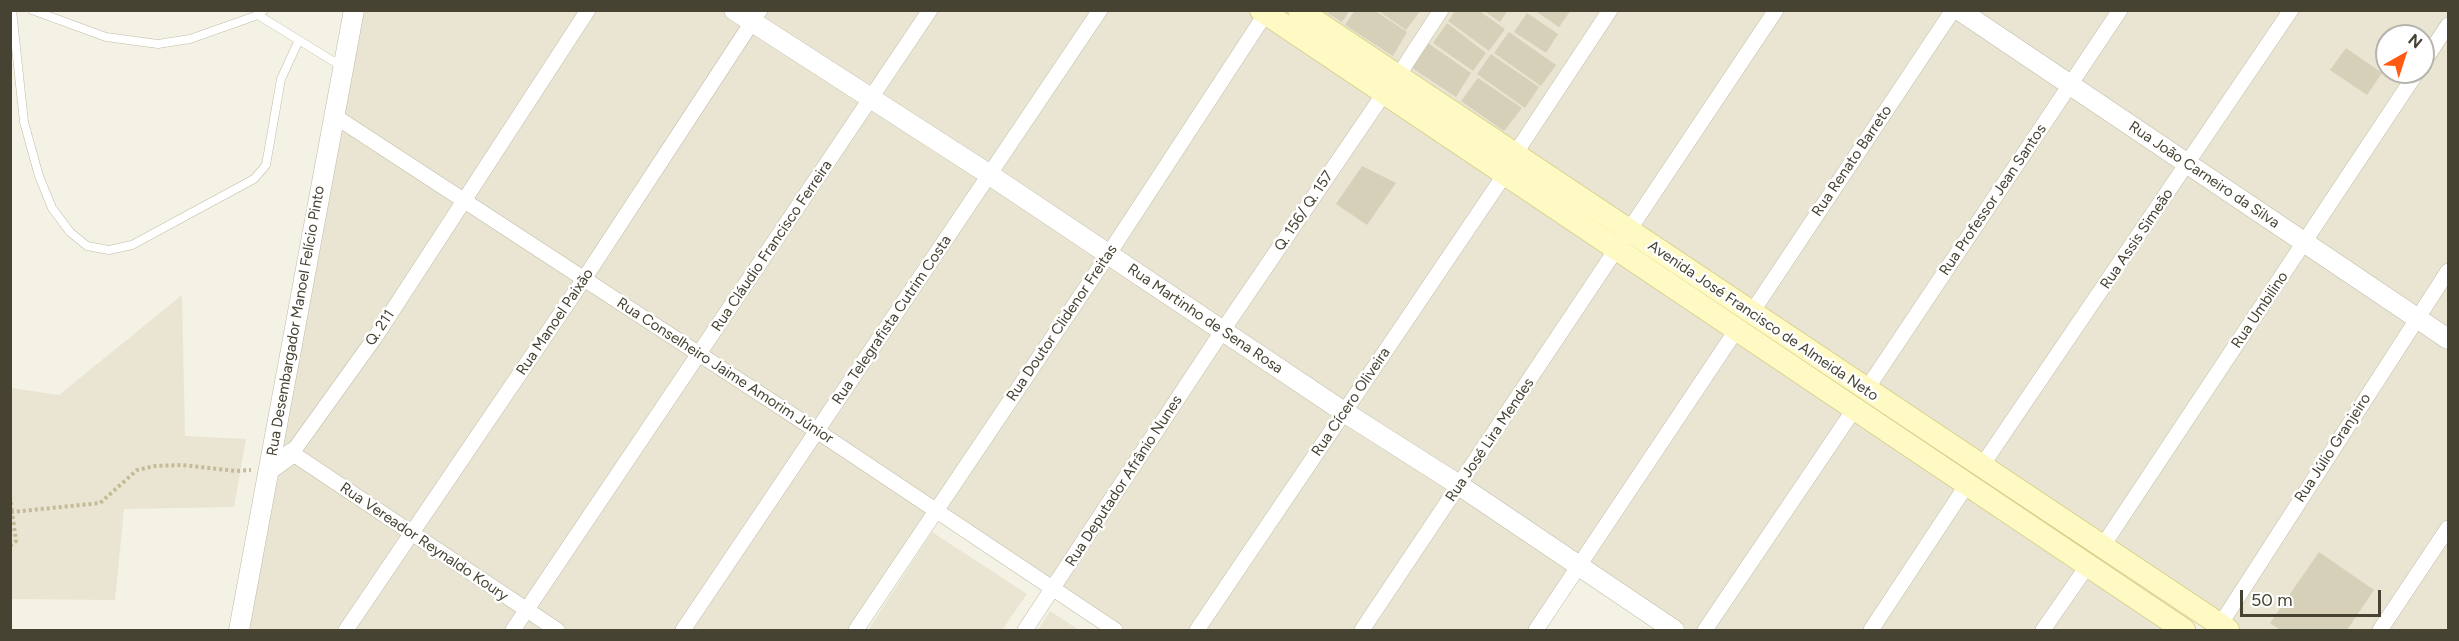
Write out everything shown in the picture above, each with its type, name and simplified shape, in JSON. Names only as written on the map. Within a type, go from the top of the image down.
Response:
[{"type":"main road","name":"Avenida José Francisco de Almeida Neto","points":[[1299,10],[1504,174],[1618,250],[1744,321],[1861,399],[1981,466],[2184,630]]},
{"type":"main road","name":"Avenida José Francisco de Almeida Neto","points":[[1265,12],[1515,154],[1630,230],[1744,321]]},
{"type":"main road","name":"Avenida José Francisco de Almeida Neto","points":[[1861,399],[1966,486],[2224,628]]},
{"type":"street","name":"Rua Desembargador Manoel Felício Pinto","points":[[239,630],[354,10]]},
{"type":"street","name":"Q. 211","points":[[291,453],[376,336],[588,10]]},
{"type":"street","name":"Rua Martinho de Sena Rosa","points":[[734,10],[756,16],[871,97],[1344,412],[1459,485],[1674,630]]},
{"type":"street","name":"Rua Cláudio Francisco Ferreira","points":[[513,630],[930,10]]},
{"type":"street","name":"Rua Telegrafista Cutrim Costa","points":[[683,630],[1100,10]]},
{"type":"street","name":"Q. 156/ Q. 157","points":[[1223,330],[1442,10]]},
{"type":"street","points":[[1515,154],[1610,10]]},
{"type":"street","points":[[1630,230],[1776,10]]},
{"type":"street","name":"Rua Renato Barreto","points":[[1536,630],[1953,10]]},
{"type":"street","name":"Rua João Carneiro da Silva","points":[[1959,10],[2448,339]]},
{"type":"street","name":"Rua Professor Jean Santos","points":[[1705,630],[2120,10]]},
{"type":"street","name":"Rua Assis Simeão","points":[[1981,466],[2291,10]]},
{"type":"street","name":"Rua Doutor Clidenor Freitas","points":[[856,630],[1108,255],[1265,12]]},
{"type":"street","name":"Rua Manoel Paixão","points":[[346,630],[584,279],[756,16]]},
{"type":"street","points":[[2435,45],[2448,25]]},
{"type":"street","name":"Rua Umbilino","points":[[2043,630],[2095,556],[2409,84]]},
{"type":"street","name":"Rua Conselheiro Jaime Amorim Júnior","points":[[333,114],[817,431],[1115,630]]},
{"type":"street","name":"Rua Cícero Oliveira","points":[[1197,630],[1504,174]]},
{"type":"street","name":"Rua José Lira Mendes","points":[[1362,630],[1630,230]]},
{"type":"street","name":"Rua Júlio Granjeiro","points":[[2224,628],[2448,271]]},
{"type":"street","name":"Rua Deputador Afrânio Nunes","points":[[1025,630],[1223,330]]},
{"type":"street","points":[[270,469],[291,453]]},
{"type":"street","name":"Rua Vereador Reynaldo Koury","points":[[291,453],[557,630]]},
{"type":"street","points":[[1872,630],[1966,486]]},
{"type":"street","points":[[2380,630],[2448,528]]},
{"type":"lane","points":[[12,10],[27,133],[39,176],[52,208],[70,232],[87,246],[109,250],[132,245],[254,179],[266,165],[281,79],[299,40]]},
{"type":"lane","points":[[32,10],[106,37],[158,44],[190,39],[261,13],[342,67]]},
{"type":"lane","points":[[10,91],[20,88]]},
{"type":"path","points":[[12,512],[100,503],[136,470],[155,466],[182,465],[236,471],[270,469]]},
{"type":"path","points":[[10,496],[16,534],[16,541],[10,546]]},
{"type":"shaded area","points":[[354,10],[1261,11],[2184,630],[1674,630],[1580,566],[1536,630],[1115,630],[936,511],[856,630],[239,630]]},
{"type":"shaded area","points":[[1299,11],[2448,11],[2448,630],[2228,630]]},
{"type":"shaded area","points":[[182,295],[185,436],[246,439],[234,507],[124,509],[115,600],[11,599],[11,388],[59,395]]},
{"type":"shaded area","points":[[932,532],[1027,594],[1002,630],[868,630]]},
{"type":"shaded area","points":[[1050,611],[1079,630],[1038,630]]},
{"type":"building","points":[[1323,10],[1350,10],[1342,22]]},
{"type":"building","points":[[1355,10],[1374,10],[1407,32],[1393,56],[1345,25]]},
{"type":"building","points":[[1377,10],[1421,10],[1406,30]]},
{"type":"building","points":[[1456,10],[1478,10],[1505,29],[1489,51],[1448,21]]},
{"type":"building","points":[[1483,10],[1508,10],[1500,22]]},
{"type":"building","points":[[1534,10],[1571,10],[1559,27]]},
{"type":"building","points":[[1527,13],[1558,34],[1546,53],[1514,32]]},
{"type":"building","points":[[1447,23],[1486,53],[1473,71],[1433,43]]},
{"type":"building","points":[[1509,32],[1556,65],[1541,86],[1494,53]]},
{"type":"building","points":[[1428,43],[1471,73],[1456,97],[1412,68]]},
{"type":"building","points":[[2346,48],[2375,68],[2375,83],[2367,95],[2330,70]]},
{"type":"building","points":[[1491,54],[1539,87],[1525,108],[1477,74]]},
{"type":"building","points":[[1478,78],[1522,108],[1504,131],[1461,101]]},
{"type":"building","points":[[1362,166],[1396,183],[1367,225],[1336,204]]},
{"type":"building","points":[[2319,552],[2374,590],[2347,630],[2280,630],[2270,623]]}]
